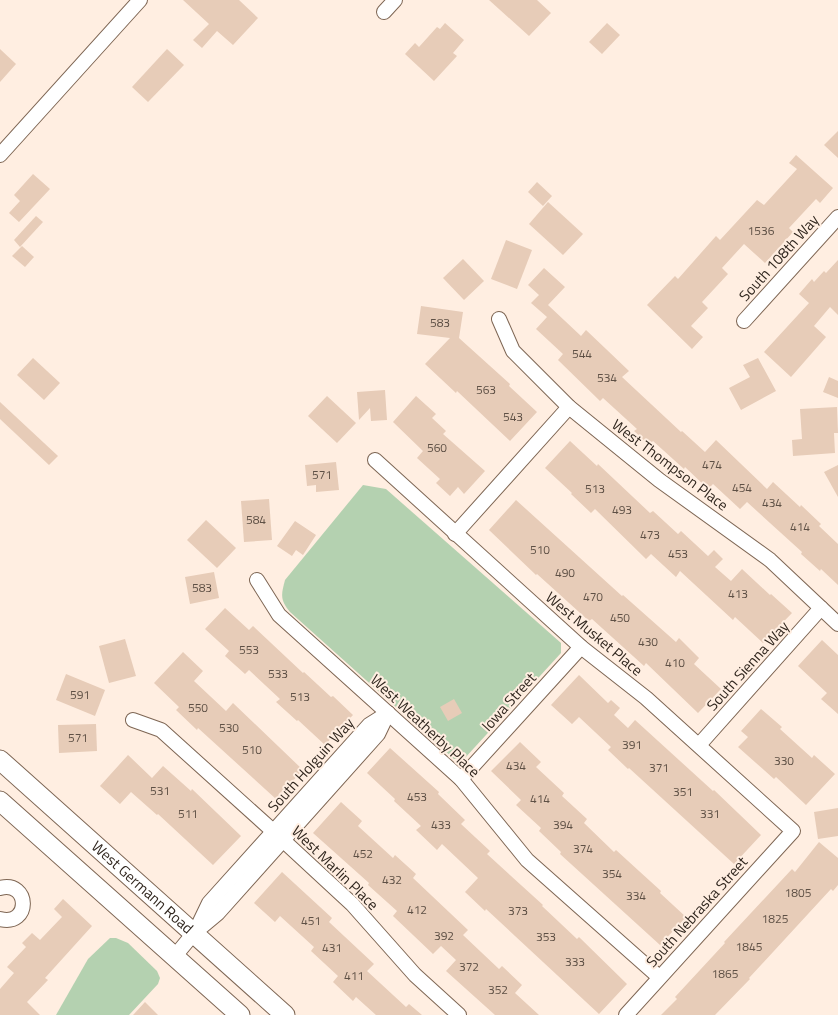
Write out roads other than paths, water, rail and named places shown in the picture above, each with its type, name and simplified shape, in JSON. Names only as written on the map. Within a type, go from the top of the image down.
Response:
[{"type":"main road","name":"West Germann Road","points":[[0,760],[285,1015]]},
{"type":"main road","name":"West Germann Road","points":[[0,801],[240,1015]]},
{"type":"street","points":[[0,155],[140,0]]},
{"type":"street","points":[[384,12],[395,0]]},
{"type":"street","name":"South 108th Way","points":[[744,320],[838,217]]},
{"type":"street","name":"West Thompson Place","points":[[499,319],[513,351],[568,406],[659,480],[770,560],[838,624]]},
{"type":"street","points":[[455,534],[568,406]]},
{"type":"street","name":"West Musket Place","points":[[375,460],[581,647],[646,698],[793,831]]},
{"type":"street","name":"West Weatherby Place","points":[[257,580],[279,615],[461,779],[527,860],[659,977]]},
{"type":"street","name":"South Sienna Way","points":[[699,745],[821,608]]},
{"type":"street","name":"Iowa Street","points":[[461,779],[581,647]]},
{"type":"street","name":"South Holguin Way","points":[[175,956],[194,933],[209,903],[278,836],[369,725],[388,713]]},
{"type":"street","name":"West Marlin Place","points":[[133,720],[160,730],[278,836],[352,904],[415,975],[459,1015]]},
{"type":"street","name":"South Nebraska Street","points":[[626,1015],[793,831]]},
{"type":"street","points":[[0,888],[8,886],[14,888],[22,896],[23,902],[21,912],[17,916],[7,920],[0,920]]}]
